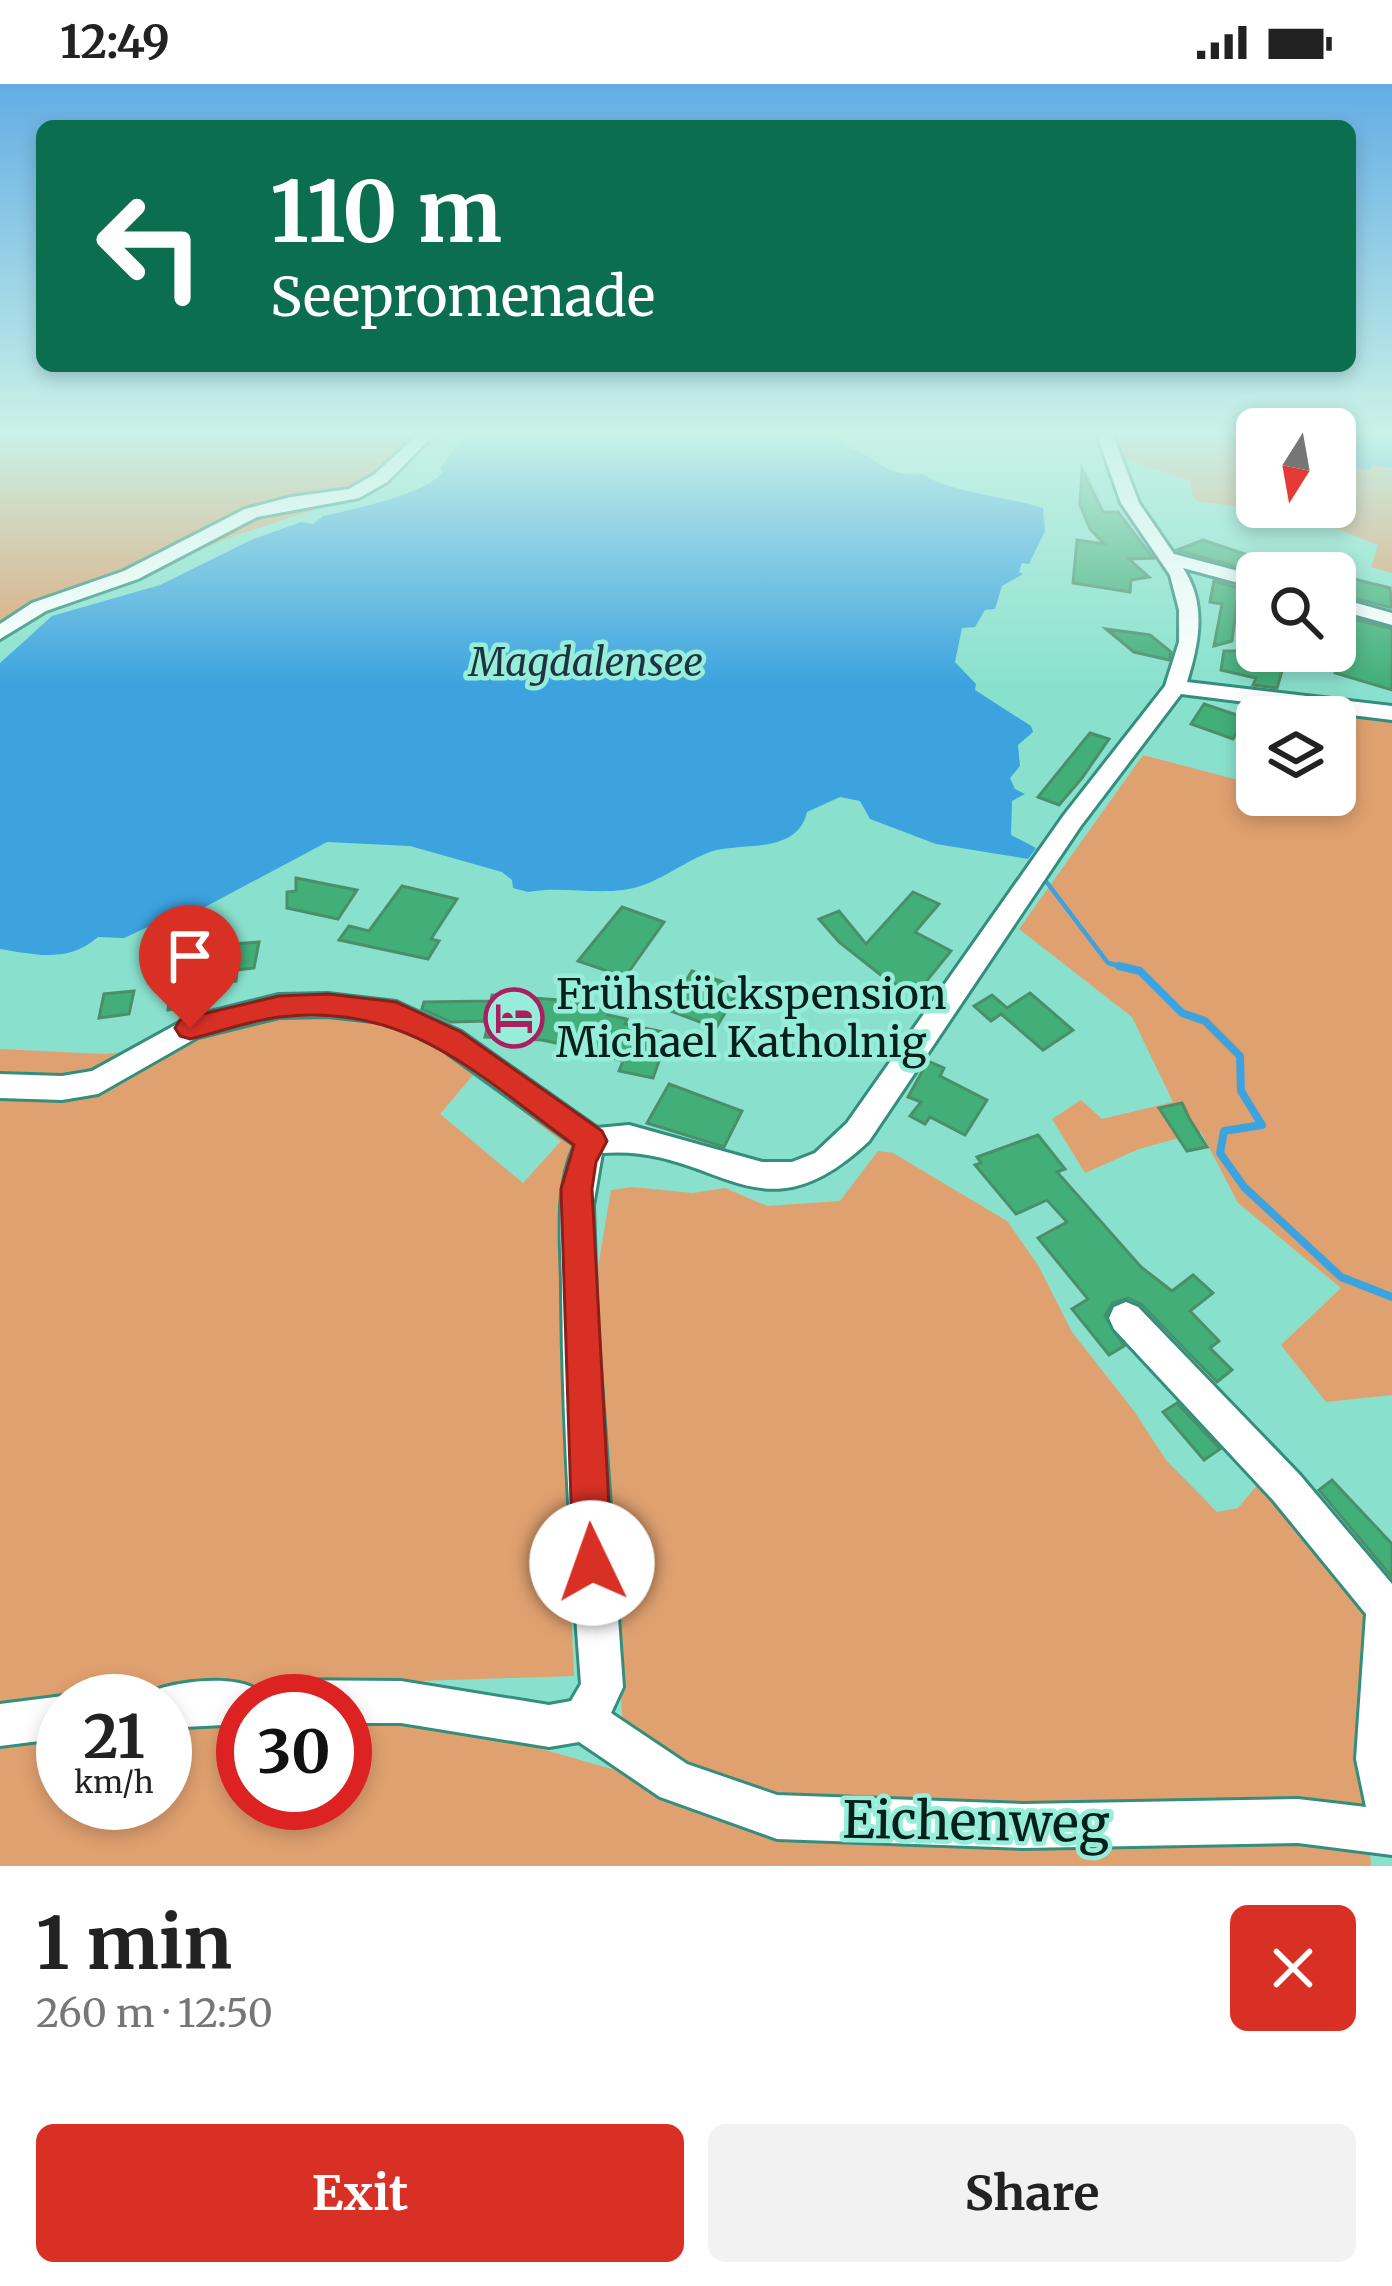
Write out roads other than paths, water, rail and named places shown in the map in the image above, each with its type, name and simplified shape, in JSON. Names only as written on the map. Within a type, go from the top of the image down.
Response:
[{"type":"street","points":[[0,633],[39,607],[131,575],[241,518]]},
{"type":"street","points":[[0,1087],[62,1088],[98,1082],[190,1028],[252,1011],[328,1005],[396,1013],[451,1040],[592,1141],[635,1137],[760,1176],[787,1178],[831,1163],[858,1132],[1031,882],[1175,686],[1189,642],[1189,610],[1180,574],[1141,518]]},
{"type":"street","points":[[1169,558],[1236,576]]},
{"type":"street","points":[[1356,609],[1392,619]]},
{"type":"street","points":[[1175,686],[1392,713]]},
{"type":"street","points":[[372,1702],[549,1726],[584,1720],[602,1687],[579,1312],[577,1189],[581,1162],[592,1141]]},
{"type":"street","name":"Eichenweg","points":[[584,1720],[675,1782],[777,1817],[1023,1826],[1298,1821],[1392,1831],[1378,1759],[1386,1609],[1286,1487],[1126,1318]]},
{"type":"street","points":[[0,1725],[36,1721]]},
{"type":"water","name":"Magdalensee","points":[[320,518],[1044,518],[1045,531],[1029,564],[1022,563],[1019,572],[1023,574],[1002,586],[995,609],[985,610],[975,627],[962,628],[955,662],[976,684],[975,690],[1031,726],[1033,732],[1018,745],[1020,766],[1010,778],[1015,789],[1025,794],[1012,801],[1011,835],[1036,848],[1028,859],[936,844],[870,819],[860,801],[840,797],[807,812],[801,826],[780,841],[710,852],[646,884],[623,890],[528,892],[513,888],[512,880],[502,872],[410,846],[327,842],[192,914],[174,915],[124,938],[98,937],[64,954],[0,949],[0,663],[52,616],[160,585],[251,540],[301,522],[313,524]]},
{"type":"waterway","points":[[1042,876],[1108,963],[1125,967]]},
{"type":"waterway","points":[[1119,966],[1125,967]]},
{"type":"waterway","points":[[1125,967],[1140,971],[1182,1013],[1205,1021],[1240,1056],[1241,1091],[1262,1125],[1224,1131],[1220,1153],[1244,1187],[1341,1277],[1392,1297]]},
{"type":"waterway","points":[[1125,967],[1131,969]]},
{"type":"place","name":"Frühstückspension Michael Katholnig","points":[[514,1018]]}]
